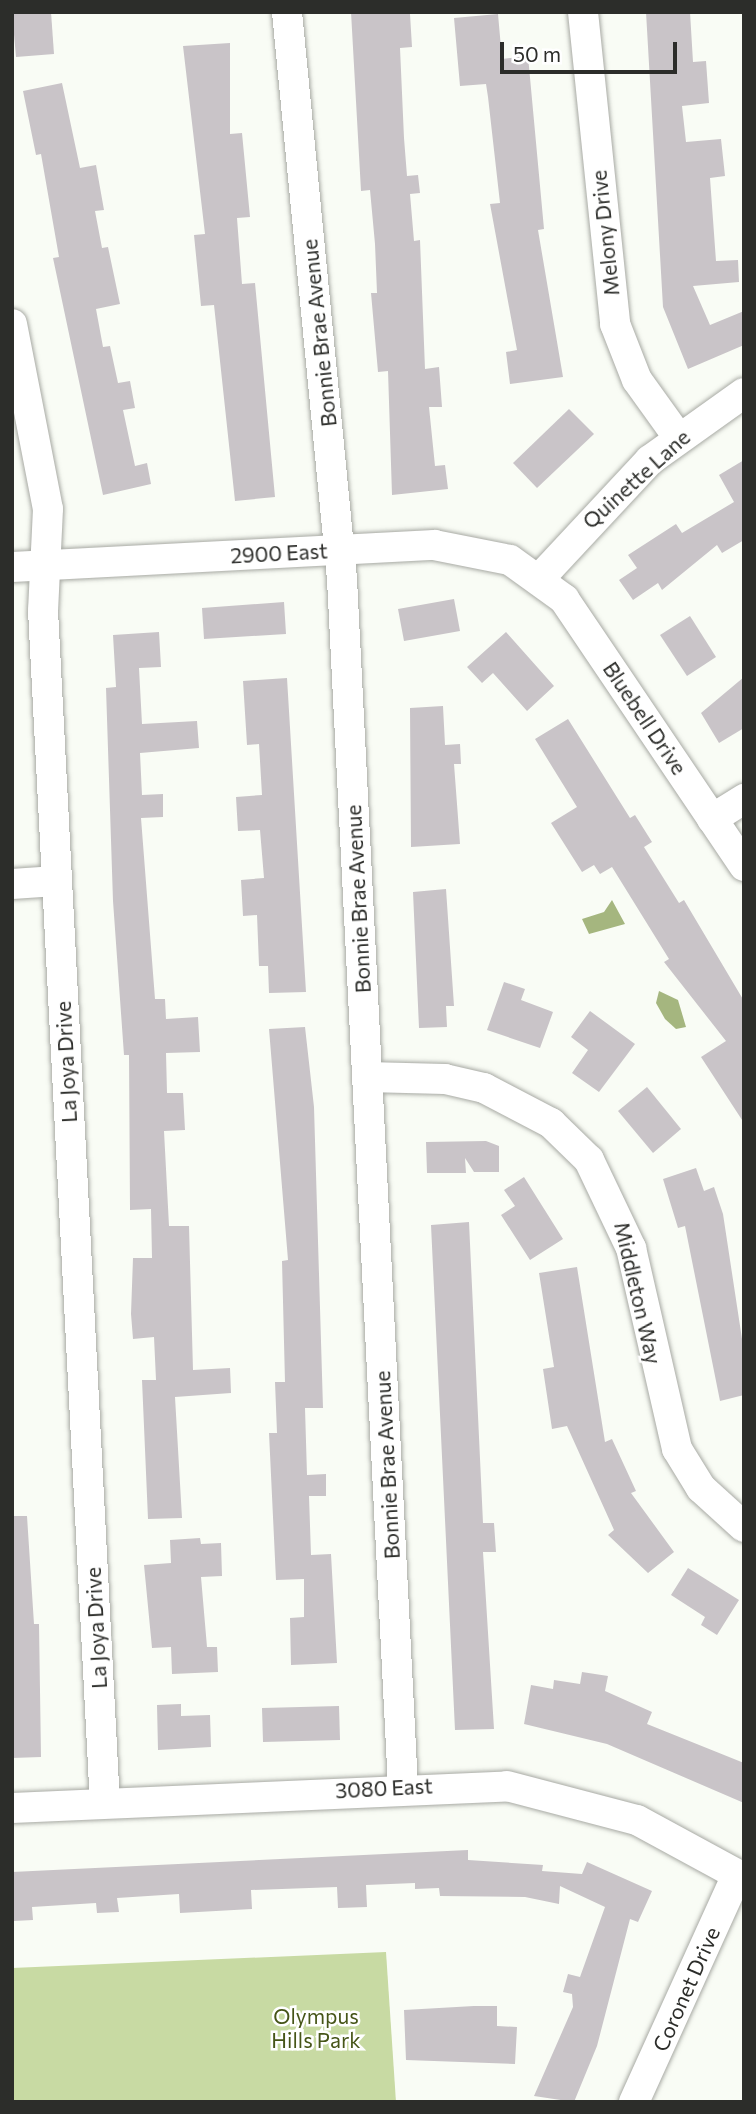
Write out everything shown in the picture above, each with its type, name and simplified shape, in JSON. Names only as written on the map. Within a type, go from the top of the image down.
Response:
[{"type":"street","name":"Bonnie Brae Avenue","points":[[287,12],[340,550],[403,1787]]},
{"type":"street","name":"Melony Drive","points":[[583,12],[615,324],[637,380],[678,437]]},
{"type":"street","name":"La Joya Drive","points":[[12,324],[48,509],[45,565],[56,881],[105,1803]]},
{"type":"street","name":"Quinette Lane","points":[[540,578],[564,545],[678,437],[744,393]]},
{"type":"street","name":"2900 East","points":[[12,567],[434,545],[493,554],[540,578]]},
{"type":"street","name":"Bluebell Drive","points":[[540,578],[575,613],[744,866]]},
{"type":"street","points":[[712,819],[744,799]]},
{"type":"street","points":[[12,884],[56,881]]},
{"type":"street","name":"Middleton Way","points":[[367,1077],[445,1079],[484,1088],[551,1123],[589,1160],[631,1248],[677,1449],[701,1488],[744,1527]]},
{"type":"street","name":"3080 East","points":[[12,1808],[403,1787],[507,1787],[597,1806],[637,1820],[740,1877]]},
{"type":"street","name":"Coronet Drive","points":[[634,2102],[740,1877]]},
{"type":"green space","name":"Olympus Hills Park","points":[[386,1952],[396,2102],[12,2102],[12,1968]]},
{"type":"shaded area","points":[[612,900],[625,924],[589,934],[582,919],[604,912]]},
{"type":"shaded area","points":[[659,991],[678,1000],[686,1027],[676,1029],[665,1019],[656,1003]]},
{"type":"building","points":[[12,12],[51,12],[54,54],[16,57]]},
{"type":"building","points":[[351,12],[410,14],[412,47],[400,48],[407,176],[418,175],[420,193],[410,194],[414,241],[420,240],[425,369],[439,367],[442,407],[429,407],[435,466],[445,465],[448,489],[392,495],[388,371],[378,372],[371,293],[377,293],[375,244],[370,190],[361,191]]},
{"type":"building","points":[[646,12],[690,12],[693,62],[706,61],[709,103],[682,106],[686,142],[721,139],[725,176],[710,178],[716,261],[738,260],[739,282],[693,286],[710,325],[744,311],[744,345],[688,369],[663,307]]},
{"type":"building","points":[[498,14],[502,59],[528,56],[544,229],[538,230],[563,377],[510,384],[506,352],[517,350],[490,204],[500,203],[488,97],[486,84],[460,86],[454,18]]},
{"type":"building","points":[[230,43],[230,134],[242,133],[250,217],[237,218],[242,284],[255,283],[275,497],[235,501],[214,305],[201,306],[194,235],[205,234],[183,46]]},
{"type":"building","points":[[62,83],[80,168],[96,165],[104,210],[95,211],[102,248],[108,247],[120,304],[96,309],[103,347],[110,346],[118,383],[130,381],[135,408],[123,410],[135,466],[147,463],[151,484],[103,495],[53,258],[59,257],[41,154],[36,155],[23,91]]},
{"type":"building","points":[[569,409],[594,434],[537,488],[513,463]]},
{"type":"building","points":[[744,460],[744,540],[722,553],[717,545],[662,590],[658,583],[633,600],[619,580],[637,568],[628,555],[676,524],[682,533],[734,502],[719,475]]},
{"type":"building","points":[[454,599],[460,631],[404,641],[398,609]]},
{"type":"building","points":[[284,602],[286,634],[204,639],[202,608]]},
{"type":"building","points":[[690,616],[716,657],[687,676],[660,635]]},
{"type":"building","points":[[159,632],[161,667],[139,668],[142,724],[197,721],[199,748],[140,753],[142,795],[163,794],[163,817],[141,818],[155,999],[165,999],[166,1019],[198,1017],[200,1052],[166,1053],[167,1093],[183,1093],[185,1130],[164,1131],[169,1226],[189,1226],[193,1370],[230,1368],[231,1393],[175,1397],[182,1518],[148,1519],[142,1380],[156,1380],[154,1337],[133,1339],[131,1314],[133,1258],[152,1258],[151,1209],[130,1210],[129,1055],[124,1055],[113,901],[106,688],[116,687],[113,635]]},
{"type":"building","points":[[506,632],[554,686],[527,711],[493,673],[482,683],[467,667]]},
{"type":"building","points":[[744,677],[744,728],[719,743],[701,713]]},
{"type":"building","points":[[287,678],[306,992],[269,993],[268,966],[259,966],[257,915],[243,916],[241,880],[264,878],[260,830],[238,831],[236,797],[262,795],[259,744],[247,745],[243,681]]},
{"type":"building","points":[[443,706],[445,745],[460,744],[461,764],[454,764],[460,844],[411,847],[410,708]]},
{"type":"building","points":[[568,719],[630,818],[635,815],[652,842],[644,847],[679,903],[684,900],[744,1001],[744,1123],[701,1057],[726,1041],[664,962],[669,959],[612,867],[600,874],[594,865],[582,872],[551,823],[577,807],[535,739]]},
{"type":"building","points":[[446,889],[454,1006],[446,1006],[447,1027],[419,1028],[413,892]]},
{"type":"building","points":[[504,982],[525,989],[521,1000],[553,1012],[540,1048],[487,1030]]},
{"type":"building","points":[[590,1011],[635,1044],[599,1092],[572,1073],[588,1050],[571,1037]]},
{"type":"building","points":[[305,1027],[314,1107],[323,1408],[305,1408],[307,1475],[326,1474],[326,1496],[309,1496],[311,1555],[331,1554],[337,1663],[291,1665],[290,1618],[304,1617],[304,1579],[276,1580],[269,1433],[277,1433],[275,1382],[285,1382],[282,1261],[288,1260],[269,1029]]},
{"type":"building","points":[[647,1087],[681,1129],[653,1153],[618,1111]]},
{"type":"building","points":[[486,1141],[499,1146],[499,1172],[474,1172],[465,1158],[466,1173],[427,1173],[426,1142]]},
{"type":"building","points":[[696,1168],[704,1191],[714,1187],[723,1214],[744,1352],[744,1395],[720,1401],[685,1226],[678,1228],[663,1179]]},
{"type":"building","points":[[524,1177],[563,1239],[530,1260],[501,1215],[515,1206],[504,1190]]},
{"type":"building","points":[[469,1222],[483,1523],[494,1523],[496,1552],[483,1552],[494,1729],[455,1730],[431,1225]]},
{"type":"building","points":[[577,1267],[605,1442],[612,1439],[636,1491],[631,1493],[674,1552],[648,1573],[608,1535],[614,1530],[567,1426],[552,1429],[543,1369],[554,1367],[539,1273]]},
{"type":"building","points":[[12,1516],[27,1516],[34,1624],[39,1624],[41,1757],[12,1758]]},
{"type":"building","points":[[200,1538],[201,1544],[221,1543],[222,1576],[201,1577],[207,1647],[217,1647],[218,1672],[172,1674],[171,1647],[152,1648],[144,1565],[171,1563],[170,1540]]},
{"type":"building","points":[[688,1568],[739,1600],[717,1635],[701,1625],[705,1617],[671,1595]]},
{"type":"building","points":[[582,1672],[608,1676],[605,1691],[652,1712],[647,1724],[744,1763],[744,1803],[607,1744],[524,1724],[531,1685],[553,1689],[554,1680],[580,1684]]},
{"type":"building","points":[[181,1704],[181,1716],[210,1715],[211,1747],[158,1750],[157,1705]]},
{"type":"building","points":[[339,1706],[340,1740],[263,1742],[262,1708]]},
{"type":"building","points":[[468,1850],[468,1860],[543,1865],[542,1871],[582,1874],[587,1862],[652,1891],[638,1922],[630,1919],[597,2046],[574,2102],[534,2096],[573,2007],[572,1994],[563,1992],[568,1974],[580,1977],[605,1907],[560,1886],[559,1904],[525,1897],[440,1896],[439,1888],[415,1889],[415,1883],[366,1885],[367,1907],[338,1908],[337,1887],[251,1890],[252,1909],[180,1913],[179,1894],[117,1898],[119,1912],[97,1913],[96,1903],[32,1907],[33,1920],[14,1921],[12,1872]]},
{"type":"building","points":[[497,2006],[497,2026],[517,2027],[515,2064],[406,2060],[404,2010]]}]
